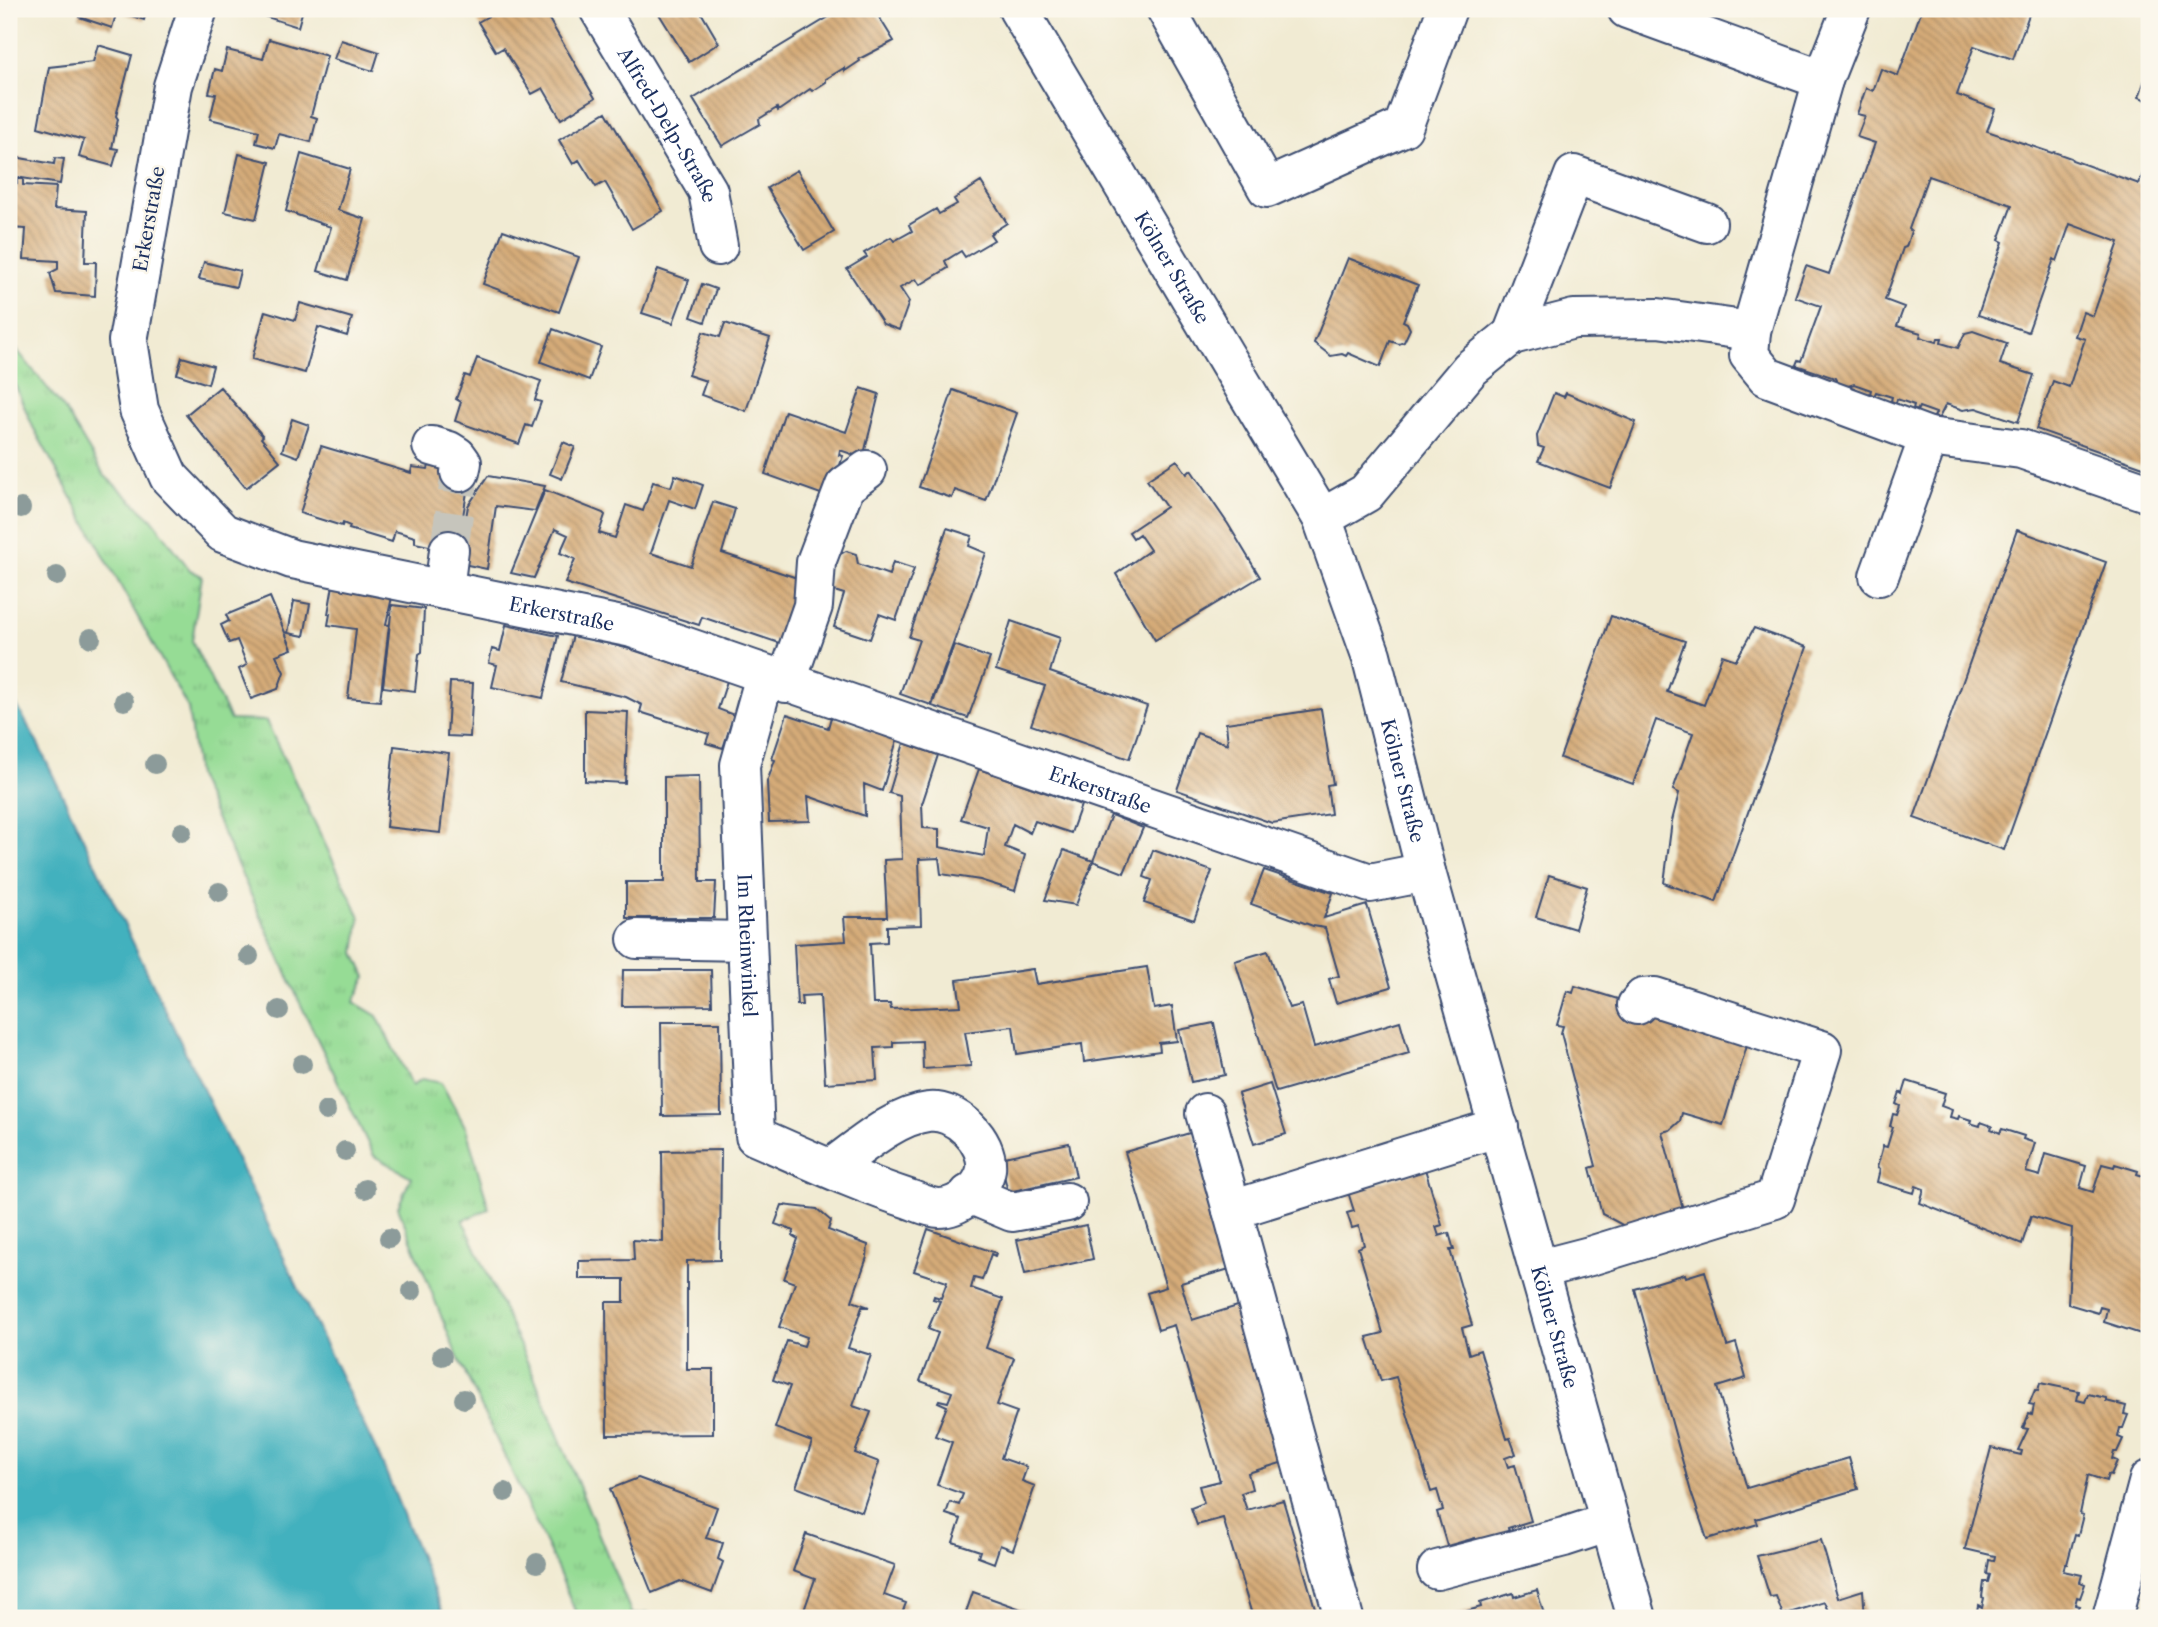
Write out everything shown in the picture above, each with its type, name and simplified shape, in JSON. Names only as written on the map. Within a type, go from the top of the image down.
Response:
[{"type":"street","name":"Erkerstraße","points":[[198,9],[173,86],[128,341],[139,410],[169,477],[223,533],[292,559],[632,628],[1370,883],[1426,872]]},
{"type":"street","name":"Alfred-Delp-Straße","points":[[599,9],[708,191],[718,246]]},
{"type":"street","name":"Kölner Straße","points":[[1018,9],[1322,518],[1371,655],[1426,872],[1637,1618]]},
{"type":"street","points":[[1166,9],[1267,188],[1403,127],[1447,9]]},
{"type":"street","points":[[1627,9],[1823,80]]},
{"type":"street","points":[[1851,9],[1823,80],[1751,331],[1749,355],[1767,377],[1929,437],[2021,449],[2149,493]]},
{"type":"street","points":[[1512,335],[1574,175],[1707,223]]},
{"type":"street","points":[[1322,518],[1366,493],[1470,369],[1512,335],[1574,319],[1658,318],[1751,331]]},
{"type":"street","points":[[1879,576],[1929,437]]},
{"type":"street","points":[[432,446],[457,456],[462,463],[460,472]]},
{"type":"street","name":"Im Rheinwinkel","points":[[867,470],[845,486],[816,562],[813,606],[775,679],[740,765],[755,1136],[881,1190],[938,1208],[962,1202],[969,1194]]},
{"type":"street","points":[[444,590],[449,550]]},
{"type":"street","points":[[637,939],[747,941]]},
{"type":"street","points":[[1540,1269],[1775,1199],[1822,1050],[1655,997],[1643,998],[1637,1005]]},
{"type":"street","points":[[831,1168],[881,1131],[911,1117],[929,1112],[950,1115],[970,1128],[982,1149],[986,1169],[977,1186],[969,1194],[1012,1212],[1067,1202]]},
{"type":"street","points":[[1205,1113],[1344,1618]]},
{"type":"street","points":[[1232,1210],[1499,1127]]},
{"type":"street","points":[[2112,1618],[2149,1480]]},
{"type":"street","points":[[1437,1570],[1564,1537],[1610,1522]]},
{"type":"green space","points":[[17,350],[65,410],[104,475],[152,519],[190,570],[202,576],[192,641],[230,720],[266,721],[360,917],[355,953],[366,977],[354,1002],[377,1016],[412,1086],[422,1079],[441,1083],[466,1128],[489,1209],[463,1220],[535,1379],[632,1615],[649,1613],[652,1618],[578,1618],[455,1351],[398,1207],[411,1177],[374,1156],[300,1003],[197,776],[188,708],[33,427],[9,371]]},
{"type":"water","points":[[9,691],[39,746],[383,1465],[445,1618],[9,1618]]},
{"type":"building","points":[[81,9],[147,9],[144,20],[117,11],[112,28],[79,17]]},
{"type":"building","points":[[242,9],[303,9],[298,27]]},
{"type":"building","points":[[501,9],[543,9],[595,98],[561,119],[543,88],[532,94],[503,48],[496,52],[478,22]]},
{"type":"building","points":[[656,9],[699,9],[719,43],[689,62]]},
{"type":"building","points":[[842,9],[874,9],[894,41],[859,59],[860,61],[845,71],[844,68],[778,111],[777,108],[759,119],[760,124],[722,146],[693,99]]},
{"type":"building","points":[[1922,9],[2031,9],[2013,59],[1974,46],[1957,95],[1995,109],[1987,131],[2054,152],[2139,184],[2149,157],[2149,469],[2036,429],[2053,381],[2069,387],[2085,339],[2075,336],[2083,312],[2093,316],[2119,242],[2070,224],[2057,261],[2054,259],[2028,332],[1978,315],[2003,242],[1999,240],[2012,205],[1928,176],[1909,229],[1911,231],[1906,247],[1903,248],[1885,300],[1904,307],[1897,326],[1921,333],[1920,337],[1937,342],[1938,338],[1942,338],[1941,343],[1958,348],[1965,333],[1973,331],[2007,343],[2000,364],[2034,375],[2018,422],[1976,408],[1963,410],[1946,404],[1939,418],[1934,417],[1936,413],[1919,407],[1917,411],[1913,409],[1914,405],[1897,399],[1896,403],[1891,401],[1892,397],[1876,392],[1874,396],[1870,394],[1871,390],[1854,384],[1845,387],[1838,384],[1835,378],[1796,365],[1798,360],[1801,361],[1821,306],[1795,297],[1806,266],[1829,274],[1875,143],[1857,137],[1865,116],[1857,114],[1866,88],[1873,91],[1881,69],[1898,76]]},
{"type":"building","points":[[269,39],[327,56],[311,116],[317,118],[311,142],[279,134],[275,148],[256,143],[259,131],[210,119],[216,94],[209,93],[215,69],[222,71],[227,50],[263,59]]},
{"type":"building","points":[[341,40],[379,52],[373,71],[334,59]]},
{"type":"building","points":[[98,45],[132,55],[116,116],[118,119],[112,148],[118,149],[113,166],[79,157],[84,140],[38,127],[49,67],[93,62]]},
{"type":"building","points":[[2149,68],[2149,101],[2139,97]]},
{"type":"building","points":[[606,112],[663,211],[632,229],[605,182],[596,187],[579,160],[573,164],[559,140]]},
{"type":"building","points":[[239,154],[270,162],[256,219],[225,212]]},
{"type":"building","points":[[301,154],[350,169],[338,210],[365,219],[347,280],[318,271],[331,227],[286,211]]},
{"type":"building","points":[[9,156],[54,164],[55,158],[64,159],[60,184],[9,176]]},
{"type":"building","points":[[797,170],[834,232],[804,250],[767,188]]},
{"type":"building","points":[[17,179],[23,179],[23,185],[56,187],[54,209],[87,211],[85,262],[96,262],[95,296],[56,293],[50,273],[58,269],[58,261],[24,259],[26,229],[9,228],[9,184],[17,184]]},
{"type":"building","points":[[981,182],[1007,223],[990,234],[994,240],[965,257],[961,251],[945,261],[948,268],[920,285],[916,279],[900,288],[909,302],[899,330],[883,324],[847,269],[867,257],[864,253],[891,237],[894,241],[912,231],[909,225],[936,209],[939,214],[957,204],[954,199]]},
{"type":"building","points":[[503,230],[579,257],[559,312],[483,284]]},
{"type":"building","points":[[1348,258],[1418,285],[1403,321],[1410,329],[1404,342],[1399,344],[1390,341],[1380,367],[1348,353],[1346,356],[1331,356],[1314,343]]},
{"type":"building","points":[[204,262],[240,271],[236,287],[199,279]]},
{"type":"building","points":[[658,269],[689,280],[673,323],[642,313]]},
{"type":"building","points":[[702,284],[716,289],[705,322],[691,317]]},
{"type":"building","points":[[300,303],[352,318],[347,336],[318,327],[305,373],[252,359],[265,311],[295,320]]},
{"type":"building","points":[[725,323],[770,338],[746,411],[701,395],[706,381],[688,375],[703,332],[720,337]]},
{"type":"building","points":[[553,329],[601,347],[589,380],[541,362]]},
{"type":"building","points":[[182,357],[213,366],[208,384],[177,374]]},
{"type":"building","points":[[477,358],[541,381],[535,400],[541,402],[532,427],[526,425],[519,444],[455,421],[461,402],[456,399],[465,375],[470,377]]},
{"type":"building","points":[[220,387],[263,436],[261,438],[280,461],[246,488],[186,415]]},
{"type":"building","points":[[861,388],[879,394],[863,458],[840,450],[839,455],[843,456],[829,497],[765,474],[785,411],[846,432]]},
{"type":"building","points":[[953,390],[1017,413],[986,501],[955,490],[952,498],[919,487]]},
{"type":"building","points":[[1554,393],[1564,397],[1566,393],[1636,422],[1610,488],[1538,461],[1544,448],[1538,446],[1537,436]]},
{"type":"building","points":[[292,419],[309,425],[298,457],[282,451]]},
{"type":"building","points":[[563,442],[575,447],[562,479],[550,474]]},
{"type":"building","points":[[321,446],[411,473],[412,467],[428,469],[429,466],[470,474],[457,552],[415,543],[415,537],[395,531],[392,542],[349,529],[350,526],[343,523],[342,526],[300,513]]},
{"type":"building","points":[[1177,460],[1187,474],[1191,470],[1260,577],[1155,640],[1116,574],[1150,550],[1139,534],[1133,538],[1129,532],[1166,507],[1147,480]]},
{"type":"building","points":[[675,475],[703,485],[695,509],[669,500],[651,553],[691,566],[713,502],[735,509],[722,553],[809,582],[788,646],[702,617],[699,625],[565,583],[575,559],[560,553],[568,535],[555,529],[534,578],[511,573],[545,490],[603,513],[605,515],[599,533],[615,538],[626,505],[643,511],[653,482],[671,487]]},
{"type":"building","points":[[488,476],[545,486],[535,511],[496,506],[487,569],[458,563],[468,506]]},
{"type":"building","points":[[947,528],[972,536],[969,546],[986,553],[931,705],[900,694],[919,640],[909,637]]},
{"type":"building","points":[[2017,530],[2106,562],[2004,850],[1914,818]]},
{"type":"building","points":[[846,551],[856,554],[858,564],[889,575],[893,562],[914,569],[896,620],[879,614],[870,639],[834,627],[844,594],[828,589],[839,555]]},
{"type":"building","points":[[333,585],[392,597],[386,624],[389,625],[380,701],[348,698],[356,629],[328,625]]},
{"type":"building","points":[[270,597],[292,649],[276,655],[284,672],[278,689],[251,699],[239,669],[247,665],[237,640],[229,643],[221,625],[229,621],[226,615]]},
{"type":"building","points":[[294,601],[310,604],[304,636],[288,633]]},
{"type":"building","points":[[392,605],[424,609],[422,652],[419,654],[415,691],[383,687]]},
{"type":"building","points":[[1611,616],[1685,641],[1667,692],[1704,705],[1722,655],[1736,660],[1754,628],[1807,647],[1716,902],[1664,883],[1672,821],[1679,793],[1673,790],[1693,733],[1656,720],[1633,784],[1560,758]]},
{"type":"building","points":[[1011,621],[1060,638],[1050,672],[1147,706],[1129,759],[1031,725],[1045,686],[996,670]]},
{"type":"building","points":[[506,625],[558,636],[543,698],[492,687],[497,665],[489,663],[492,649],[500,651]]},
{"type":"building","points":[[573,635],[630,649],[727,681],[718,709],[734,715],[723,748],[706,743],[709,734],[640,712],[642,705],[626,697],[561,682]]},
{"type":"building","points":[[954,645],[990,658],[968,718],[932,706]]},
{"type":"building","points":[[450,682],[473,683],[470,737],[447,736]]},
{"type":"building","points":[[1321,709],[1333,784],[1327,785],[1331,814],[1272,823],[1177,790],[1197,733],[1228,744],[1226,723]]},
{"type":"building","points":[[585,710],[628,712],[625,783],[585,781]]},
{"type":"building","points":[[787,714],[828,728],[831,717],[897,740],[882,791],[864,784],[865,816],[808,796],[810,821],[769,822],[767,782]]},
{"type":"building","points":[[904,743],[938,755],[922,804],[923,828],[939,829],[939,847],[984,856],[988,827],[961,819],[979,769],[1081,805],[1071,833],[1035,821],[1030,833],[1013,824],[1005,847],[1025,855],[1015,891],[980,880],[941,874],[939,858],[919,859],[921,925],[887,926],[887,942],[870,943],[873,1004],[890,1004],[891,1009],[961,1006],[957,980],[1033,969],[1036,984],[1147,967],[1154,1009],[1172,1006],[1177,1041],[1159,1043],[1160,1051],[1084,1062],[1082,1044],[1017,1054],[1013,1026],[965,1032],[971,1066],[923,1069],[922,1041],[893,1042],[893,1047],[875,1048],[877,1080],[825,1083],[820,995],[801,996],[802,1005],[797,1005],[794,944],[846,941],[844,917],[887,917],[884,860],[902,859],[900,796],[889,793]]},
{"type":"building","points":[[394,746],[449,753],[440,833],[386,827]]},
{"type":"building","points":[[699,776],[700,882],[716,882],[714,918],[626,918],[626,882],[664,882],[664,777]]},
{"type":"building","points":[[1111,815],[1143,828],[1124,873],[1093,861]]},
{"type":"building","points":[[1064,850],[1093,861],[1076,905],[1045,900]]},
{"type":"building","points":[[1153,850],[1212,871],[1194,920],[1144,903],[1152,880],[1144,877]]},
{"type":"building","points":[[1264,870],[1333,893],[1324,918],[1367,905],[1391,987],[1336,1003],[1329,979],[1339,976],[1325,928],[1251,904]]},
{"type":"building","points":[[1549,875],[1587,887],[1575,929],[1536,917]]},
{"type":"building","points":[[1268,951],[1289,1008],[1302,1005],[1314,1047],[1400,1021],[1409,1053],[1276,1092],[1235,961]]},
{"type":"building","points":[[623,970],[711,970],[712,1005],[622,1006]]},
{"type":"building","points":[[1575,986],[1749,1039],[1723,1125],[1682,1113],[1680,1121],[1670,1130],[1662,1132],[1684,1213],[1626,1227],[1602,1214],[1590,1168],[1596,1166],[1561,1033],[1563,1026],[1557,1025],[1567,991],[1573,993]]},
{"type":"building","points":[[661,1022],[720,1022],[721,1115],[662,1116]]},
{"type":"building","points":[[1214,1023],[1225,1075],[1191,1082],[1179,1030]]},
{"type":"building","points":[[1907,1081],[1945,1093],[1941,1106],[1952,1110],[1950,1117],[1958,1119],[1959,1116],[1980,1126],[1981,1122],[2000,1133],[2002,1129],[2024,1136],[2023,1139],[2035,1143],[2026,1172],[2040,1176],[2046,1154],[2086,1166],[2080,1188],[2093,1192],[2102,1164],[2114,1167],[2115,1164],[2138,1171],[2137,1174],[2146,1177],[2149,1169],[2149,1323],[2145,1322],[2141,1334],[2104,1322],[2107,1309],[2100,1307],[2098,1313],[2068,1304],[2072,1228],[2031,1216],[2022,1244],[1920,1203],[1924,1189],[1916,1186],[1914,1193],[1877,1182],[1880,1169],[1877,1168],[1883,1146],[1887,1147],[1893,1127],[1890,1126],[1893,1114],[1897,1115],[1900,1106],[1896,1104]]},
{"type":"building","points":[[1270,1084],[1286,1134],[1254,1144],[1238,1094]]},
{"type":"building","points":[[1193,1132],[1233,1268],[1181,1283],[1192,1320],[1241,1305],[1287,1461],[1248,1473],[1252,1489],[1241,1493],[1247,1510],[1283,1500],[1318,1618],[1253,1618],[1223,1518],[1197,1525],[1191,1508],[1204,1503],[1199,1486],[1220,1481],[1174,1325],[1158,1330],[1147,1293],[1166,1287],[1125,1152]]},
{"type":"building","points":[[1069,1143],[1076,1177],[1008,1192],[1000,1158]]},
{"type":"building","points":[[721,1150],[720,1260],[687,1261],[687,1369],[713,1369],[713,1434],[607,1435],[606,1302],[624,1302],[624,1279],[579,1279],[579,1261],[634,1260],[633,1240],[663,1242],[662,1151]]},
{"type":"building","points":[[1425,1169],[1442,1225],[1436,1227],[1439,1236],[1449,1233],[1454,1250],[1450,1250],[1472,1325],[1462,1328],[1469,1354],[1480,1350],[1507,1439],[1510,1438],[1516,1454],[1505,1458],[1508,1467],[1515,1465],[1531,1521],[1508,1528],[1509,1533],[1476,1543],[1475,1538],[1447,1546],[1437,1512],[1443,1510],[1437,1490],[1431,1492],[1396,1377],[1381,1381],[1367,1337],[1383,1333],[1358,1248],[1364,1245],[1359,1226],[1352,1228],[1347,1213],[1354,1211],[1348,1192]]},
{"type":"building","points":[[782,1205],[817,1209],[831,1221],[828,1230],[868,1245],[867,1257],[852,1301],[869,1307],[862,1307],[848,1348],[871,1355],[853,1406],[871,1412],[855,1453],[879,1462],[862,1512],[796,1487],[812,1442],[775,1428],[790,1386],[773,1380],[787,1341],[804,1346],[807,1337],[779,1327],[795,1283],[784,1279],[798,1239],[793,1236],[794,1231],[775,1224]]},
{"type":"building","points":[[1086,1225],[1093,1259],[1025,1274],[1017,1240]]},
{"type":"building","points":[[928,1229],[996,1253],[995,1256],[991,1254],[982,1280],[974,1278],[971,1288],[1003,1299],[986,1348],[1014,1358],[997,1405],[1017,1412],[1001,1458],[1027,1467],[1022,1481],[1035,1486],[1013,1550],[1000,1545],[994,1563],[978,1557],[980,1551],[953,1542],[961,1519],[946,1514],[950,1502],[959,1505],[963,1494],[937,1485],[952,1442],[935,1436],[947,1406],[938,1402],[948,1402],[952,1392],[920,1381],[938,1333],[928,1329],[940,1301],[933,1299],[934,1296],[941,1298],[947,1282],[914,1271]]},
{"type":"building","points":[[1705,1271],[1727,1346],[1736,1343],[1746,1378],[1717,1387],[1747,1488],[1849,1458],[1858,1489],[1756,1519],[1758,1524],[1707,1539],[1691,1492],[1635,1289]]},
{"type":"building","points":[[2040,1383],[2079,1391],[2077,1400],[2085,1402],[2088,1394],[2126,1406],[2124,1414],[2128,1415],[2118,1437],[2123,1439],[2112,1459],[2117,1461],[2106,1481],[2088,1475],[2078,1535],[2075,1534],[2063,1571],[2082,1575],[2080,1582],[2085,1584],[2080,1598],[2077,1597],[2075,1605],[2079,1606],[2074,1618],[1976,1618],[1978,1605],[1982,1607],[1984,1598],[1984,1582],[1988,1582],[1990,1575],[1987,1574],[1989,1560],[1994,1561],[1995,1556],[1965,1549],[1991,1448],[2021,1455],[2022,1451],[2018,1450],[2028,1429],[2023,1428],[2029,1414],[2032,1415],[2034,1405],[2029,1404]]},
{"type":"building","points":[[638,1478],[717,1507],[706,1538],[723,1543],[718,1559],[723,1562],[712,1593],[680,1581],[652,1593],[610,1489]]},
{"type":"building","points":[[806,1534],[895,1565],[884,1595],[906,1603],[900,1618],[802,1616],[815,1579],[793,1571]]},
{"type":"building","points":[[1821,1540],[1838,1598],[1863,1590],[1865,1618],[1832,1618],[1825,1602],[1783,1615],[1776,1596],[1770,1597],[1757,1556]]},
{"type":"building","points":[[1537,1590],[1545,1618],[1454,1618],[1453,1615],[1481,1607],[1480,1603],[1513,1593],[1514,1597]]},
{"type":"building","points":[[973,1592],[1046,1618],[964,1618]]},
{"type":"tunnel","points":[[449,550],[460,472]]}]
